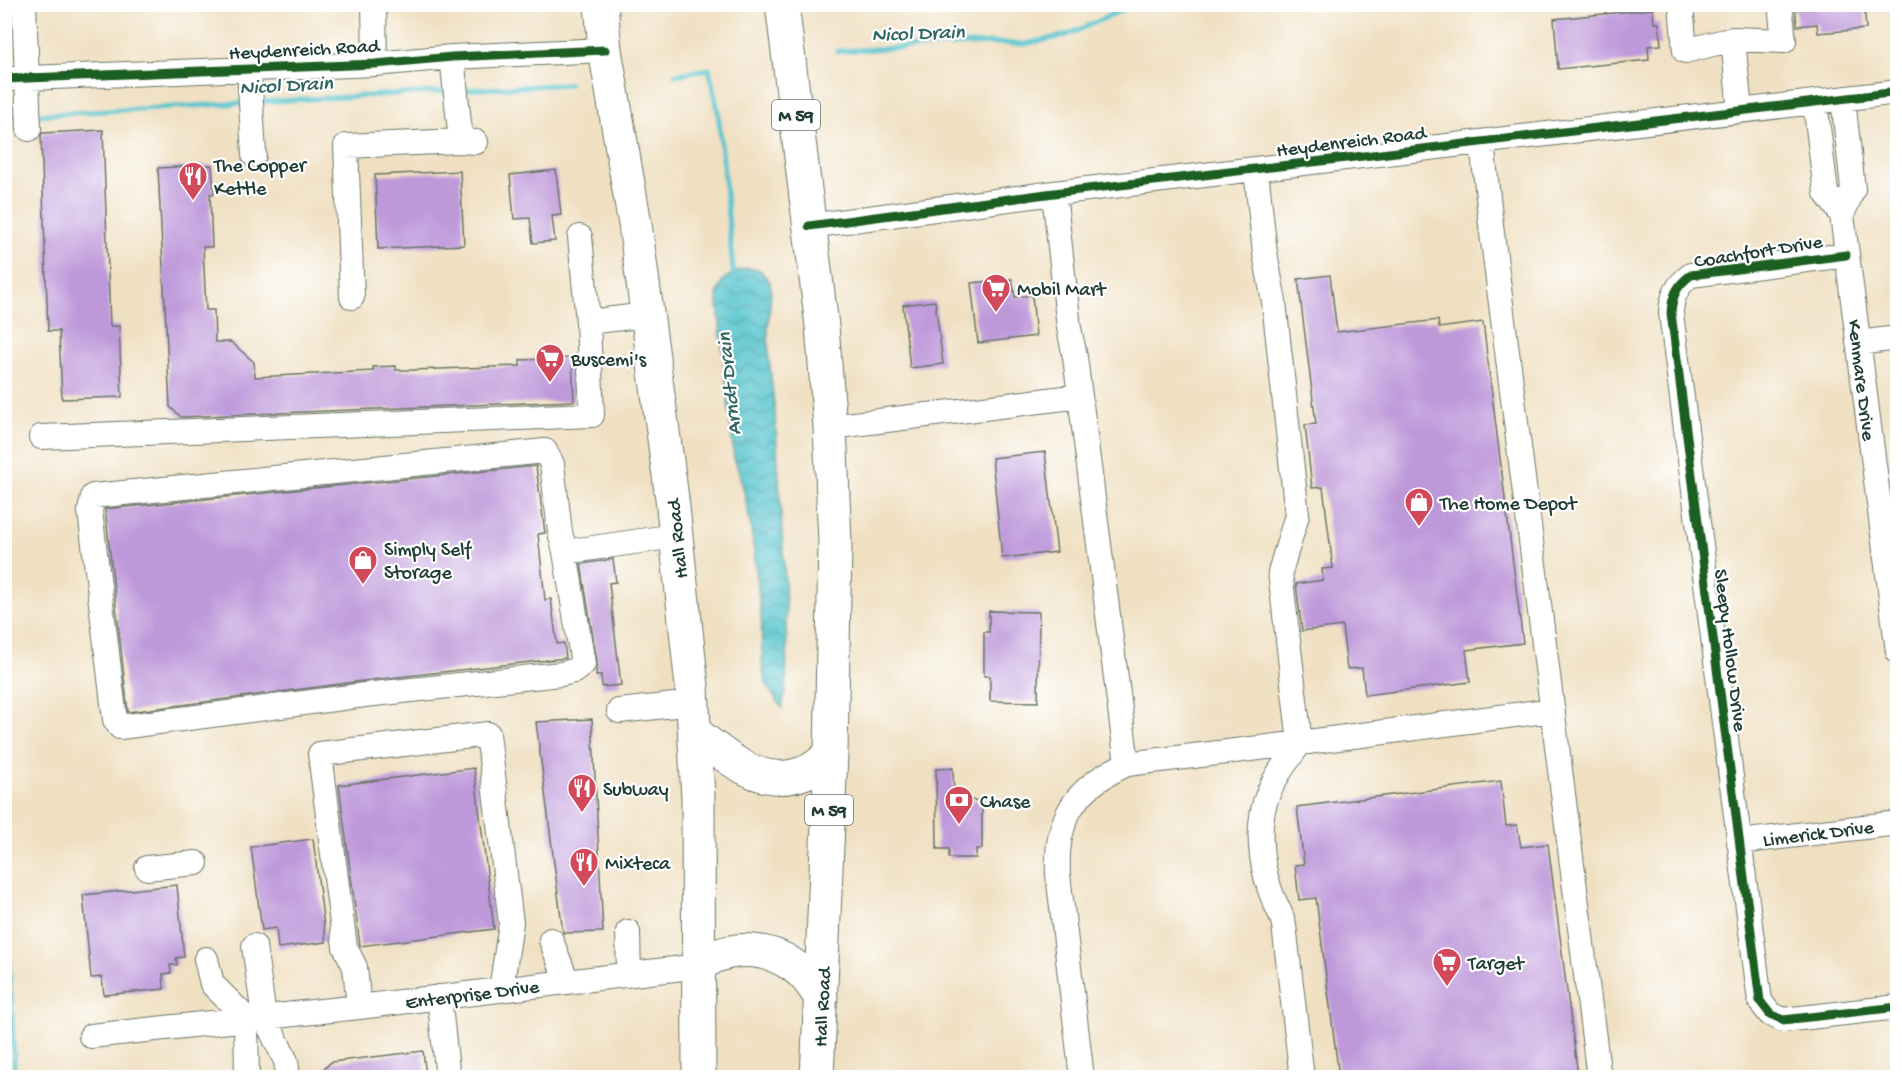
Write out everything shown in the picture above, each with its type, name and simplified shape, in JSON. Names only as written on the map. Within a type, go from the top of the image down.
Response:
[{"type":"highway","name":"Hall Road","points":[[601,4],[605,50],[634,224],[675,536],[694,718],[698,798],[699,1077]]},
{"type":"highway","name":"Hall Road","points":[[782,4],[822,326],[830,427],[835,543],[831,754],[817,1077]]},
{"type":"highway","points":[[694,718],[738,765],[753,773],[770,777],[796,775],[813,768],[831,754]]},
{"type":"highway","points":[[699,966],[718,955],[738,951],[761,952],[790,963],[803,973],[821,998]]},
{"type":"street","points":[[24,4],[16,79],[29,129]]},
{"type":"street","points":[[374,4],[375,64]]},
{"type":"street","points":[[1681,4],[1685,51],[1733,39],[1784,41],[1780,4]]},
{"type":"street","points":[[1733,39],[1740,111]]},
{"type":"street","name":"Heydenreich Road","points":[[16,79],[375,64],[452,57],[605,50]]},
{"type":"street","points":[[352,297],[346,146],[469,142],[452,57]]},
{"type":"street","points":[[249,69],[254,155]]},
{"type":"street","name":"Heydenreich Road","points":[[809,226],[1054,193],[1898,92]]},
{"type":"street","name":"Kenmare Drive","points":[[1843,99],[1853,189],[1842,215],[1898,652]]},
{"type":"street","name":"Kenmare Drive","points":[[1815,102],[1826,193],[1842,215]]},
{"type":"street","points":[[1482,142],[1599,1077]]},
{"type":"street","points":[[1256,170],[1275,312],[1297,515],[1280,572],[1300,742],[1268,794],[1262,821],[1262,835],[1265,871],[1270,891],[1280,909],[1284,925],[1302,1077]]},
{"type":"street","points":[[1054,193],[1069,328],[1080,396],[1127,764]]},
{"type":"street","points":[[41,437],[592,415],[588,322],[580,237]]},
{"type":"street","name":"Coachfort Drive","points":[[1678,287],[1700,273],[1846,255]]},
{"type":"street","name":"Sleepy Hollow Drive","points":[[1678,287],[1671,313],[1758,993],[1764,1008],[1775,1018],[1793,1020],[1898,1007]]},
{"type":"street","points":[[588,322],[646,315]]},
{"type":"street","points":[[1858,343],[1898,338]]},
{"type":"street","points":[[830,427],[1080,396]]},
{"type":"street","points":[[545,451],[552,464],[560,532],[565,552],[583,664],[574,670],[561,674],[365,695],[120,727],[115,720],[90,511],[93,496],[545,451]]},
{"type":"street","points":[[565,552],[675,536]]},
{"type":"street","points":[[1082,1077],[1058,874],[1058,846],[1065,818],[1078,796],[1099,779],[1127,764],[1553,710]]},
{"type":"street","points":[[619,711],[694,718]]},
{"type":"street","points":[[359,1007],[355,967],[345,947],[320,754],[488,734],[511,923],[501,990]]},
{"type":"street","name":"Limerick Drive","points":[[1739,842],[1898,823]]},
{"type":"street","points":[[147,868],[196,863]]},
{"type":"street","points":[[628,932],[628,974]]},
{"type":"street","points":[[551,940],[567,982]]},
{"type":"street","points":[[248,1077],[255,1017],[254,946]]},
{"type":"street","points":[[206,959],[212,984],[255,1017],[286,1061],[288,1077]]},
{"type":"street","name":"Enterprise Drive","points":[[92,1036],[699,966]]},
{"type":"street","points":[[439,997],[448,1077]]},
{"type":"water","points":[[747,268],[760,270],[770,282],[771,291],[768,330],[769,358],[775,413],[787,653],[786,687],[782,708],[767,685],[763,669],[755,556],[745,496],[734,458],[717,295],[723,280]]},
{"type":"building","points":[[1795,4],[1864,4],[1866,29],[1818,33],[1817,24],[1797,26]]},
{"type":"building","points":[[1653,9],[1654,23],[1659,23],[1661,45],[1648,46],[1649,60],[1558,69],[1554,19]]},
{"type":"building","points":[[103,130],[110,326],[119,326],[122,397],[62,399],[59,331],[48,331],[41,136],[42,133]]},
{"type":"building","points":[[212,165],[214,194],[210,194],[212,247],[203,247],[206,310],[214,310],[215,342],[231,342],[254,362],[255,377],[373,371],[373,367],[396,366],[396,370],[413,370],[520,366],[520,360],[572,358],[574,401],[181,417],[170,407],[158,168]]},
{"type":"building","points":[[556,170],[561,215],[552,216],[555,241],[533,243],[530,218],[514,219],[510,175]]},
{"type":"building","points":[[460,171],[464,245],[378,249],[375,175]]},
{"type":"building","name":"The Home Depot","points":[[1330,275],[1337,332],[1438,320],[1439,328],[1483,322],[1523,643],[1466,650],[1470,682],[1365,695],[1362,668],[1347,669],[1342,626],[1302,631],[1296,584],[1323,580],[1322,569],[1333,568],[1323,487],[1312,488],[1305,425],[1316,424],[1298,279]]},
{"type":"building","points":[[1012,279],[1015,297],[1032,295],[1036,336],[978,343],[971,283]]},
{"type":"building","points":[[935,301],[943,364],[910,368],[903,305]]},
{"type":"building","points":[[1045,452],[1057,552],[1002,558],[992,458]]},
{"type":"building","name":"Simply Self Storage","points":[[536,466],[545,533],[538,534],[545,600],[551,599],[557,644],[564,643],[566,658],[363,681],[128,712],[105,509]]},
{"type":"building","points":[[613,559],[616,582],[609,583],[621,685],[602,687],[601,675],[596,676],[597,662],[581,564]]},
{"type":"building","points":[[989,611],[1039,612],[1038,702],[990,701],[990,676],[984,676],[984,632],[989,632]]},
{"type":"building","points":[[592,719],[603,932],[563,933],[536,722]]},
{"type":"building","points":[[474,768],[494,929],[360,946],[339,785]]},
{"type":"building","name":"Chase","points":[[953,768],[954,801],[982,800],[982,849],[976,849],[976,858],[949,858],[949,849],[937,849],[936,769]]},
{"type":"building","name":"Target","points":[[1501,781],[1506,826],[1517,825],[1521,847],[1548,844],[1578,1076],[1339,1077],[1316,898],[1299,900],[1295,865],[1304,864],[1297,807]]},
{"type":"building","points":[[313,839],[326,942],[278,948],[276,928],[262,930],[251,847]]},
{"type":"building","points":[[177,885],[184,957],[176,958],[177,965],[170,965],[171,973],[163,974],[164,989],[104,995],[102,977],[91,978],[83,895]]},
{"type":"building","points":[[423,1051],[426,1077],[316,1077],[331,1062]]},
{"type":"waterway","name":"Nicol Drain","points":[[837,51],[992,43],[1025,44],[1067,35],[1136,4]]},
{"type":"waterway","name":"Arndt Drain","points":[[674,75],[709,69],[718,110],[734,279]]},
{"type":"waterway","name":"Nicol Drain","points":[[463,90],[569,84]]},
{"type":"waterway","name":"Nicol Drain","points":[[256,102],[450,91]]},
{"type":"waterway","name":"Nicol Drain","points":[[34,115],[244,103]]},
{"type":"waterway","name":"Nicol Drain","points":[[4,117],[22,115]]},
{"type":"waterway","points":[[4,875],[15,1078]]},
{"type":"cycle path","points":[[4,79],[375,64],[452,57],[605,50]]},
{"type":"cycle path","points":[[809,226],[1054,193],[1898,92]]},
{"type":"cycle path","points":[[1846,255],[1691,275],[1676,291],[1671,313],[1760,1001],[1770,1014],[1783,1020],[1898,1007]]},
{"type":"place","name":"The Copper Kettle","points":[[193,202]]},
{"type":"place","name":"Mobil Mart","points":[[996,314]]},
{"type":"place","name":"Buscemi's","points":[[550,384]]},
{"type":"place","name":"The Home Depot","points":[[1419,528]]},
{"type":"place","name":"Simply Self Storage","points":[[363,586]]},
{"type":"place","name":"Subway","points":[[582,814]]},
{"type":"place","name":"Chase","points":[[959,826]]},
{"type":"place","name":"Mixteca","points":[[584,888]]},
{"type":"place","name":"Target","points":[[1447,988]]}]
